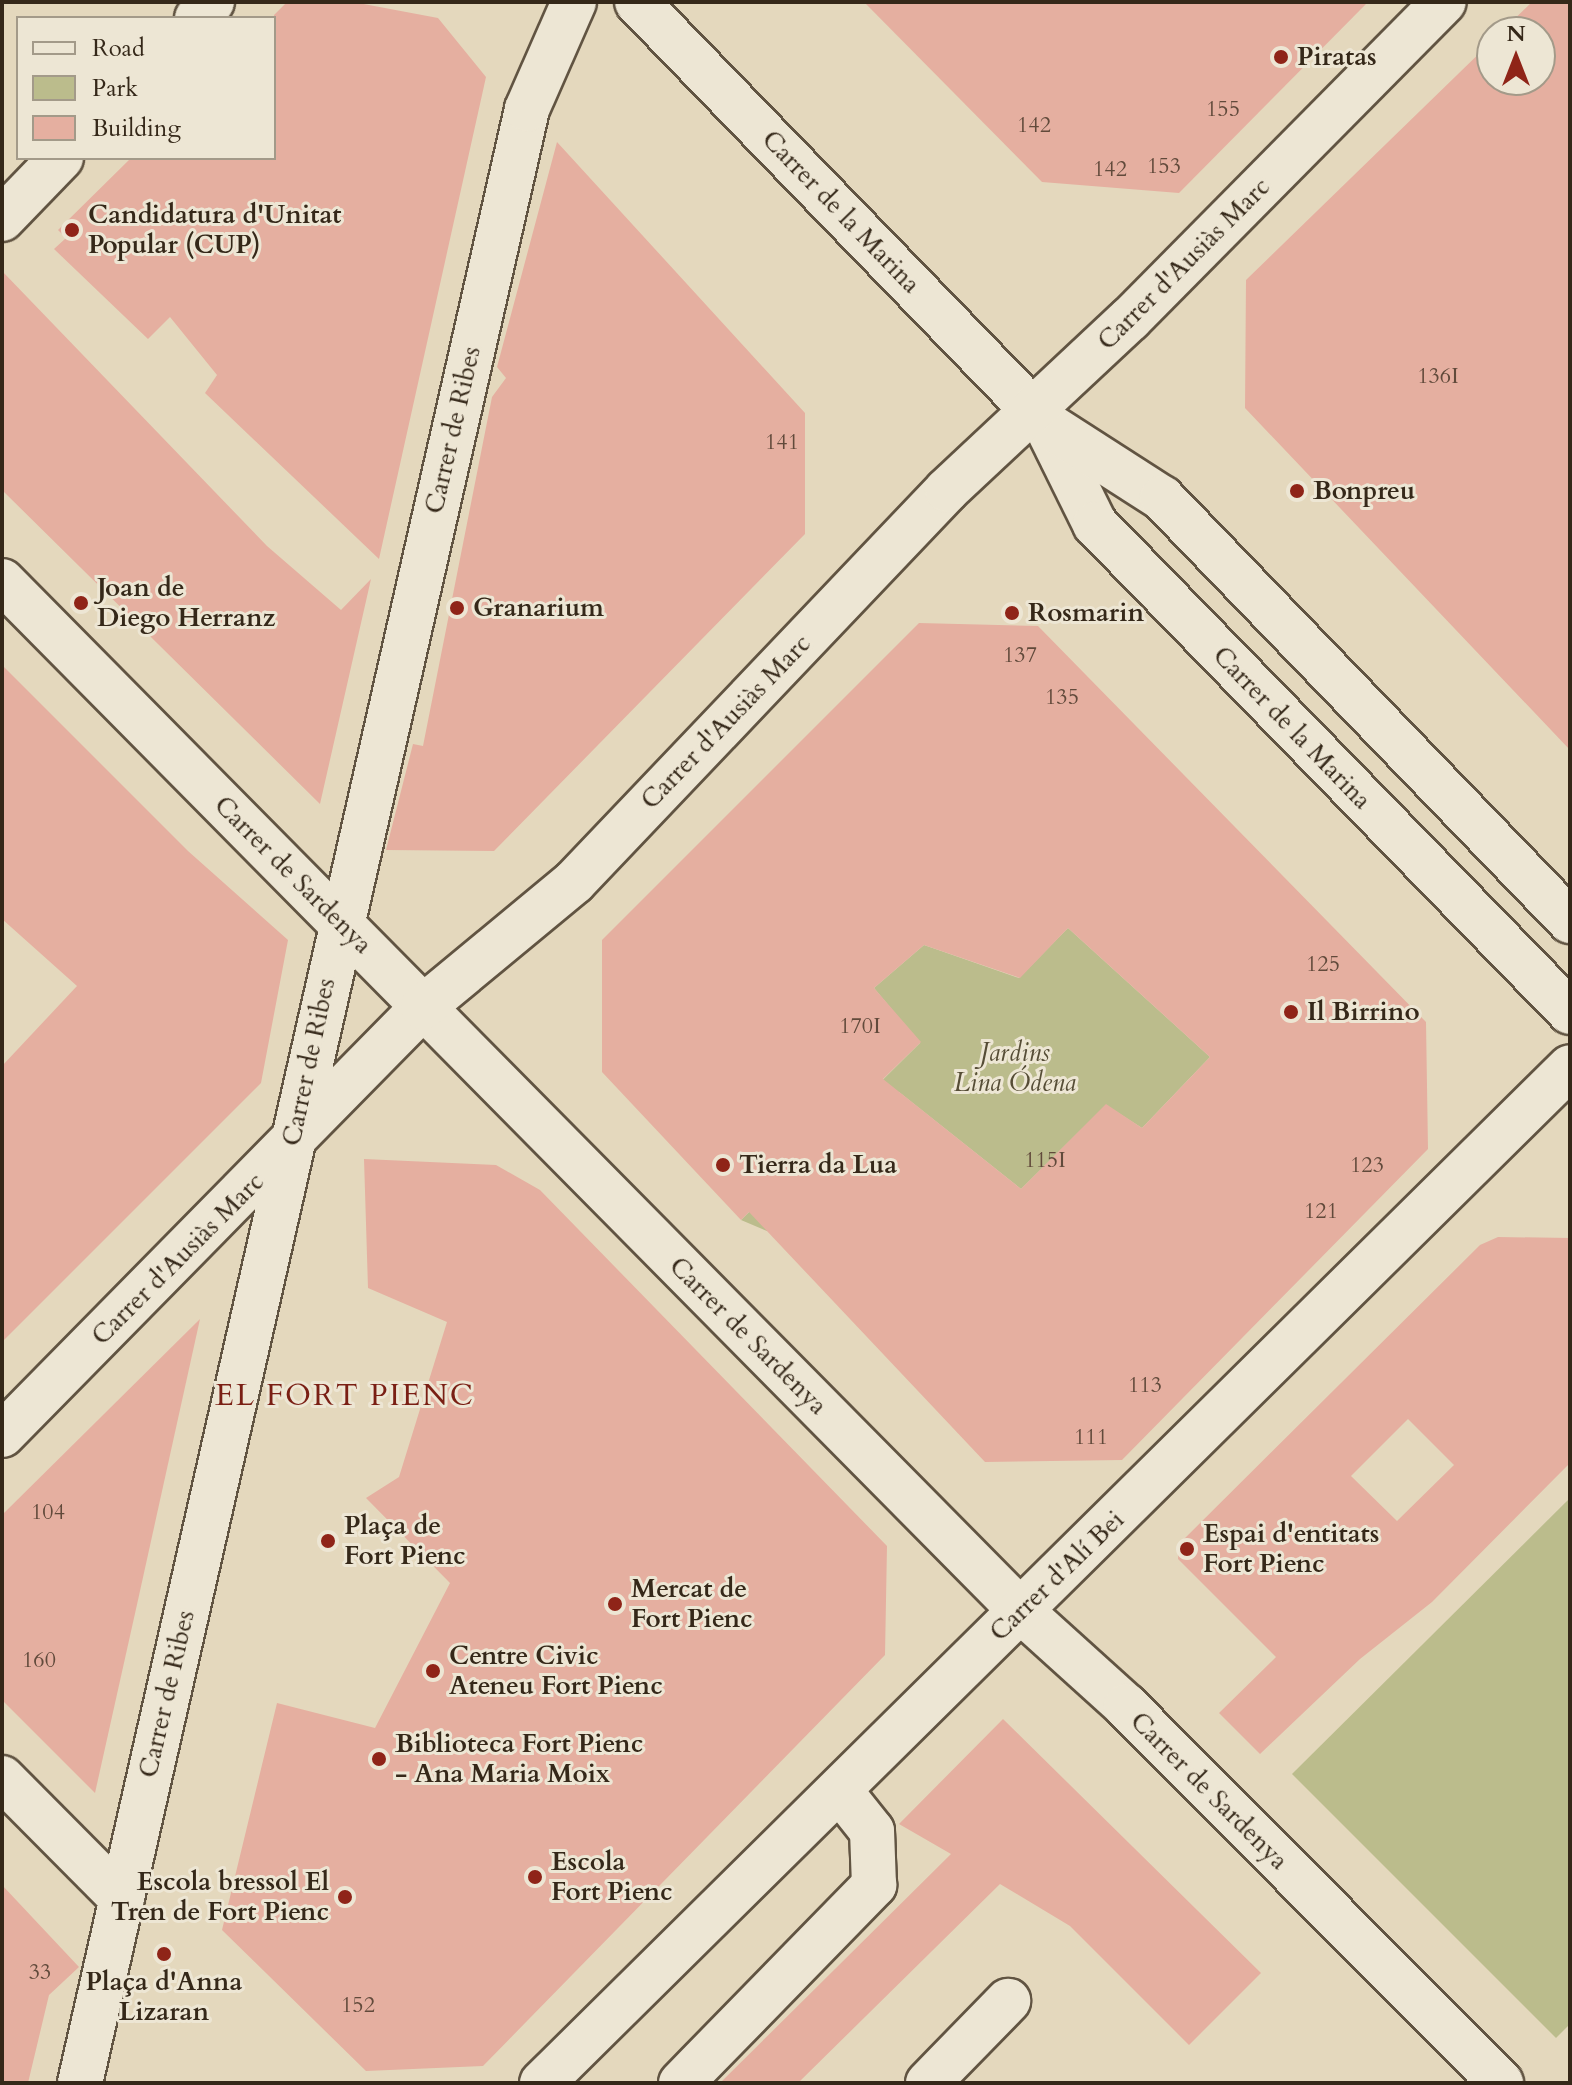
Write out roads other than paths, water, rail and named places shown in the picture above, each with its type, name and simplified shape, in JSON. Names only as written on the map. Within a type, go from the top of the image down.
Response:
[{"type":"street","name":"Carrer de Ribes","points":[[80,2083],[293,1141],[339,923],[527,109],[574,2]]},
{"type":"street","name":"Carrer de la Marina","points":[[637,2],[1039,416],[1162,498],[1570,921]]},
{"type":"street","name":"Carrer d'Ausiàs Marc","points":[[2,1435],[423,1007],[574,882],[947,490],[1039,416],[1444,2]]},
{"type":"street","points":[[2,219],[59,160]]},
{"type":"street","name":"Carrer de la Marina","points":[[1039,416],[1095,524],[1570,1012]]},
{"type":"street","name":"Carrer de Sardenya","points":[[2,581],[1021,1611],[1126,1706],[1501,2083]]},
{"type":"street","name":"Carrer d'Alí Bei","points":[[542,2083],[841,1792],[1570,1067]]},
{"type":"street","points":[[2,1778],[122,1899]]},
{"type":"street","points":[[681,2083],[874,1885],[872,1831],[841,1792]]},
{"type":"street","points":[[928,2083],[1008,2001]]},
{"type":"place","name":"Piratas","points":[[1281,57]]},
{"type":"place","name":"Candidatura d'Unitat Popular (CUP)","points":[[72,230]]},
{"type":"place","name":"Bonpreu","points":[[1297,491]]},
{"type":"place","name":"Joan de Diego Herranz","points":[[81,603]]},
{"type":"place","name":"Granarium","points":[[457,608]]},
{"type":"place","name":"Rosmarin","points":[[1012,613]]},
{"type":"place","name":"Il Birrino","points":[[1291,1012]]},
{"type":"place","name":"Tierra da Lua","points":[[723,1165]]},
{"type":"place","name":"Plaça de Fort Pienc","points":[[328,1541]]},
{"type":"place","name":"Espai d'entitats Fort Pienc","points":[[1187,1549]]},
{"type":"place","name":"Mercat de Fort Pienc","points":[[615,1604]]},
{"type":"place","name":"Centre Civic Ateneu Fort Pienc","points":[[433,1671]]},
{"type":"place","name":"Biblioteca Fort Pienc - Ana Maria Moix","points":[[379,1759]]},
{"type":"place","name":"Escola Fort Pienc","points":[[535,1877]]},
{"type":"place","name":"Escola bressol El Tren de Fort Pienc","points":[[345,1897]]},
{"type":"place","name":"Plaça d'Anna Lizaran","points":[[164,1954]]},
{"type":"district","name":"EL FORT PIENC","points":[[345,1396]]},
{"type":"park label","name":"Jardins Lina Ódena","points":[[1015,1068]]}]
